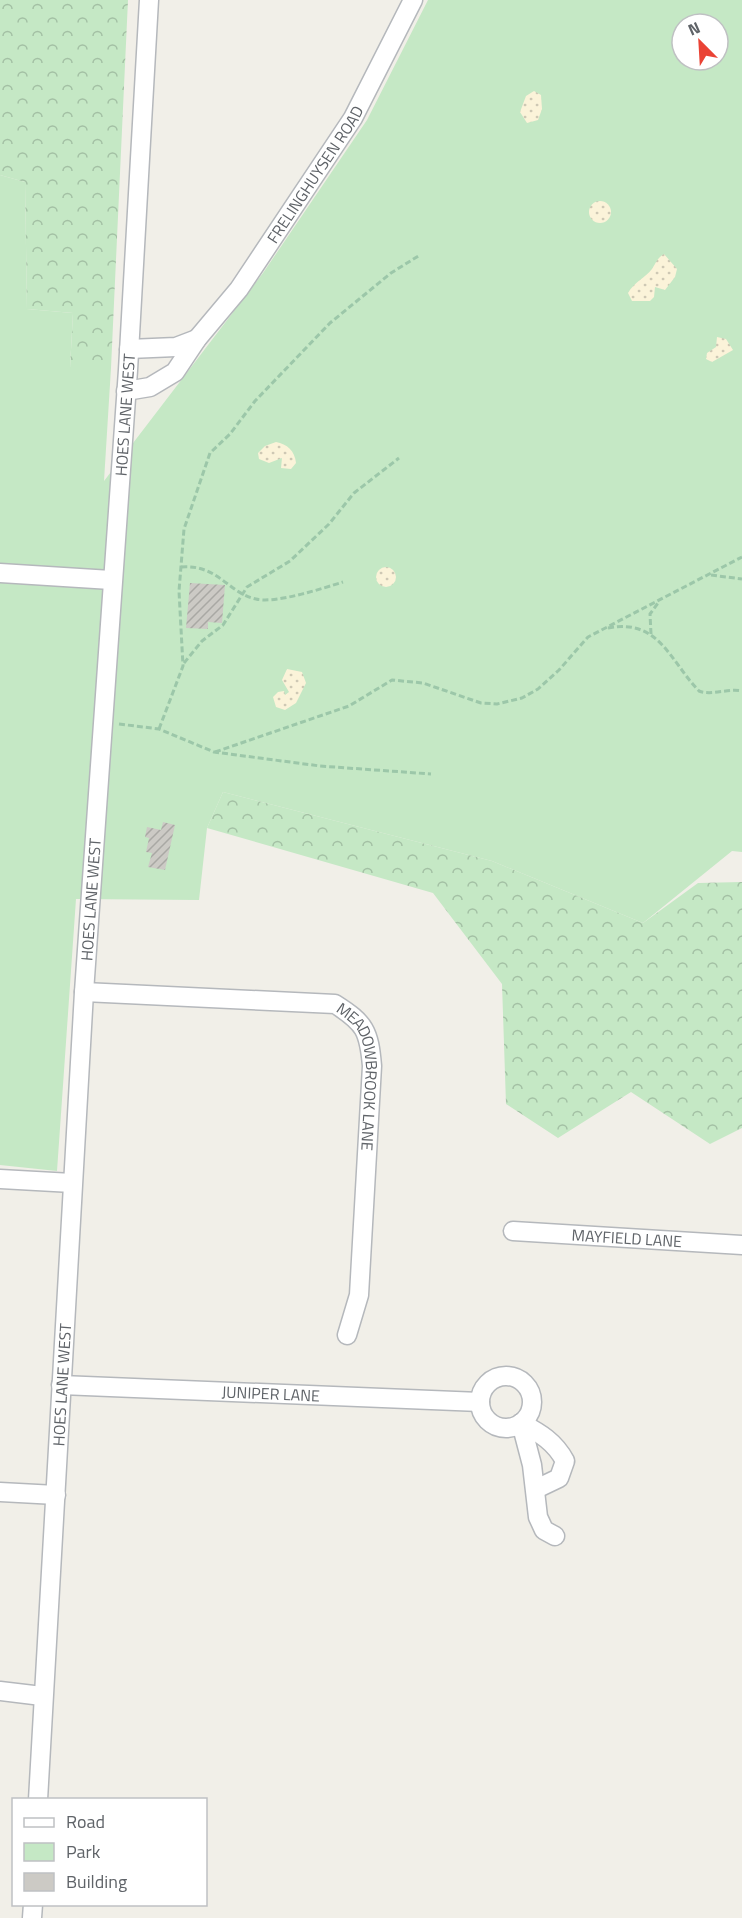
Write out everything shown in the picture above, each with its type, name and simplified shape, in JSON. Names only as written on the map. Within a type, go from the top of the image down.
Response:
[{"type":"street","name":"HOES LANE WEST","points":[[38,1798],[72,1183],[111,580],[129,350],[149,0]]},
{"type":"street","name":"FRELINGHUYSEN ROAD","points":[[126,391],[150,387],[175,372],[197,339],[239,289],[353,118],[413,0]]},
{"type":"street","points":[[129,350],[176,346],[197,339]]},
{"type":"street","points":[[0,573],[111,580]]},
{"type":"street","name":"MEADOWBROOK LANE","points":[[84,992],[335,1004],[354,1016],[369,1037],[372,1066],[360,1296],[347,1335]]},
{"type":"street","points":[[0,1179],[72,1183]]},
{"type":"street","name":"MAYFIELD LANE","points":[[513,1231],[742,1245]]},
{"type":"street","points":[[500,1376],[517,1378],[530,1391],[532,1402],[530,1413],[521,1423],[509,1428],[498,1427],[483,1415],[480,1401],[485,1386],[490,1380],[500,1376]]},
{"type":"street","name":"JUNIPER LANE","points":[[61,1385],[480,1401]]},
{"type":"street","points":[[521,1423],[543,1434],[558,1448],[566,1461],[560,1478],[536,1489]]},
{"type":"street","points":[[521,1423],[536,1489],[538,1517],[544,1530],[555,1536]]},
{"type":"street","points":[[0,1492],[56,1495]]},
{"type":"street","points":[[0,1691],[42,1696]]},
{"type":"path","points":[[183,666],[178,591],[187,515],[210,453],[230,434],[255,400],[330,323],[391,273],[420,255]]},
{"type":"path","points":[[159,729],[183,666],[202,641],[223,626],[242,592],[290,561],[312,542],[354,493],[399,458]]},
{"type":"path","points":[[215,752],[357,703],[381,684],[392,680],[423,682],[481,703],[497,704],[522,698],[538,689],[559,670],[588,637],[742,557]]},
{"type":"path","points":[[181,567],[202,569],[221,577],[255,599],[266,600],[343,582]]},
{"type":"path","points":[[710,575],[742,579]]},
{"type":"path","points":[[651,634],[650,614],[661,600]]},
{"type":"path","points":[[604,628],[623,625],[637,627],[651,634],[699,692],[706,694],[724,689],[742,692]]},
{"type":"path","points":[[102,721],[159,729],[215,752],[320,765],[431,774]]},
{"type":"green space","points":[[0,0],[128,0],[111,368],[70,368],[73,313],[27,309],[25,182],[0,175]]},
{"type":"green space","points":[[428,0],[742,0],[742,852],[732,851],[643,923],[492,861],[223,792],[207,828],[199,900],[76,899],[57,1171],[0,1165],[0,175],[25,182],[27,309],[73,313],[70,367],[111,368],[104,481],[263,273],[367,120]]},
{"type":"green space","points":[[223,792],[492,861],[643,923],[698,883],[742,882],[742,1128],[710,1144],[631,1092],[558,1138],[506,1104],[502,984],[433,893],[207,828]]},
{"type":"sand","points":[[534,91],[541,95],[542,109],[538,120],[527,123],[520,112],[526,96]]},
{"type":"sand","points":[[600,201],[608,204],[611,212],[608,220],[600,223],[592,220],[589,212],[592,204]]},
{"type":"sand","points":[[664,254],[677,269],[675,277],[665,290],[655,287],[654,297],[650,301],[632,301],[628,293],[630,289],[652,269]]},
{"type":"sand","points":[[717,337],[726,339],[733,350],[712,362],[706,359],[707,353],[716,347]]},
{"type":"sand","points":[[276,442],[287,446],[294,455],[296,463],[291,469],[281,468],[282,458],[269,463],[259,459],[258,453],[265,446]]},
{"type":"sand","points":[[386,567],[393,570],[396,577],[393,584],[386,587],[379,584],[376,577],[379,570]]},
{"type":"sand","points":[[287,669],[302,672],[306,683],[296,703],[285,710],[276,707],[273,697],[278,692],[284,691],[285,695],[289,692],[282,680]]},
{"type":"building","points":[[190,583],[225,585],[222,623],[208,622],[208,629],[186,628]]},
{"type":"building","points":[[163,822],[175,825],[165,870],[148,867],[152,853],[146,852],[149,838],[145,837],[147,827],[161,830]]}]
